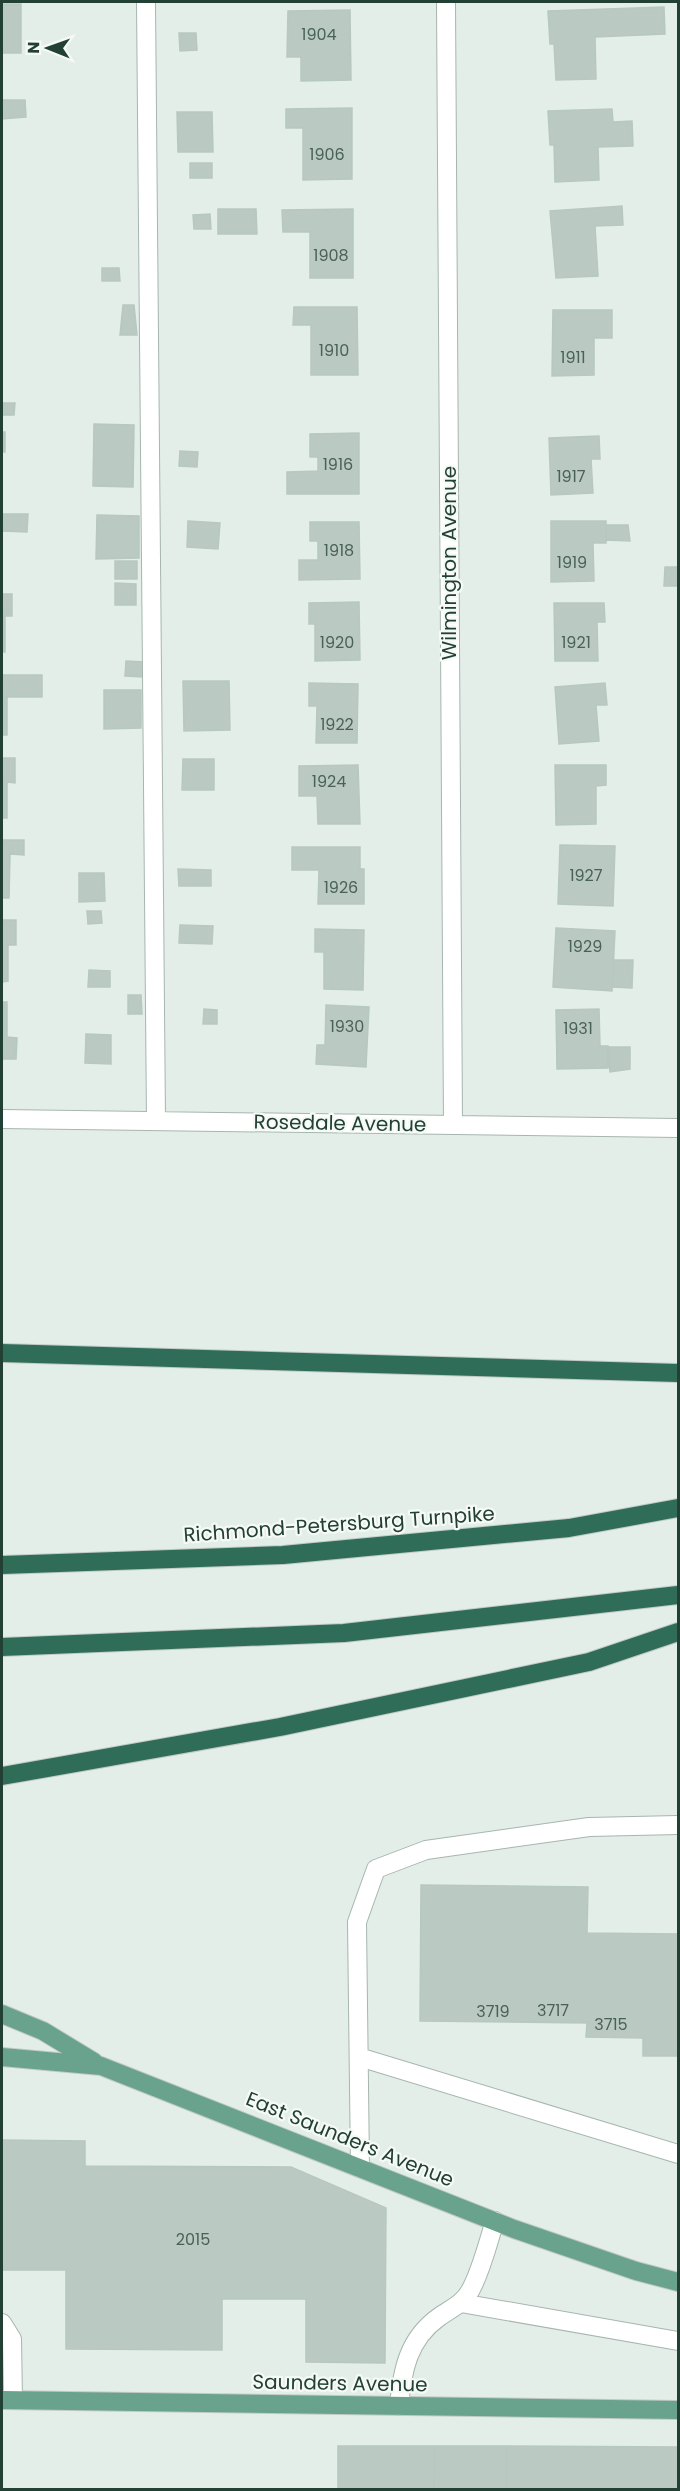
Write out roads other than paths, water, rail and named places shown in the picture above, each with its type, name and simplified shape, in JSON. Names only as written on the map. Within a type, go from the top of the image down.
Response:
[{"type":"highway","points":[[8,1353],[678,1373]]},
{"type":"highway","name":"Richmond-Petersburg Turnpike","points":[[2,1565],[283,1555],[569,1528],[678,1509]]},
{"type":"highway","points":[[2,1647],[344,1634],[678,1595]]},
{"type":"highway","points":[[2,1776],[280,1727],[589,1662],[678,1632]]},
{"type":"main road","points":[[2,2014],[43,2031],[101,2066]]},
{"type":"main road","name":"East Saunders Avenue","points":[[2,2057],[101,2066],[495,2221],[574,2250],[678,2282]]},
{"type":"main road","name":"Saunders Avenue","points":[[7,2400],[678,2410]]},
{"type":"street","points":[[146,2],[156,1120]]},
{"type":"street","name":"Wilmington Avenue","points":[[446,2],[453,1125]]},
{"type":"street","name":"Rosedale Avenue","points":[[2,1119],[678,1128]]},
{"type":"street","points":[[360,2168],[357,1922],[376,1869],[426,1850],[589,1827],[678,1825]]},
{"type":"street","points":[[359,2057],[678,2154]]},
{"type":"street","points":[[399,2406],[401,2381],[407,2354],[416,2340],[437,2318],[461,2303],[471,2290],[495,2221]]},
{"type":"street","points":[[461,2303],[678,2341]]},
{"type":"street","points":[[2,2323],[12,2339],[7,2400]]}]
